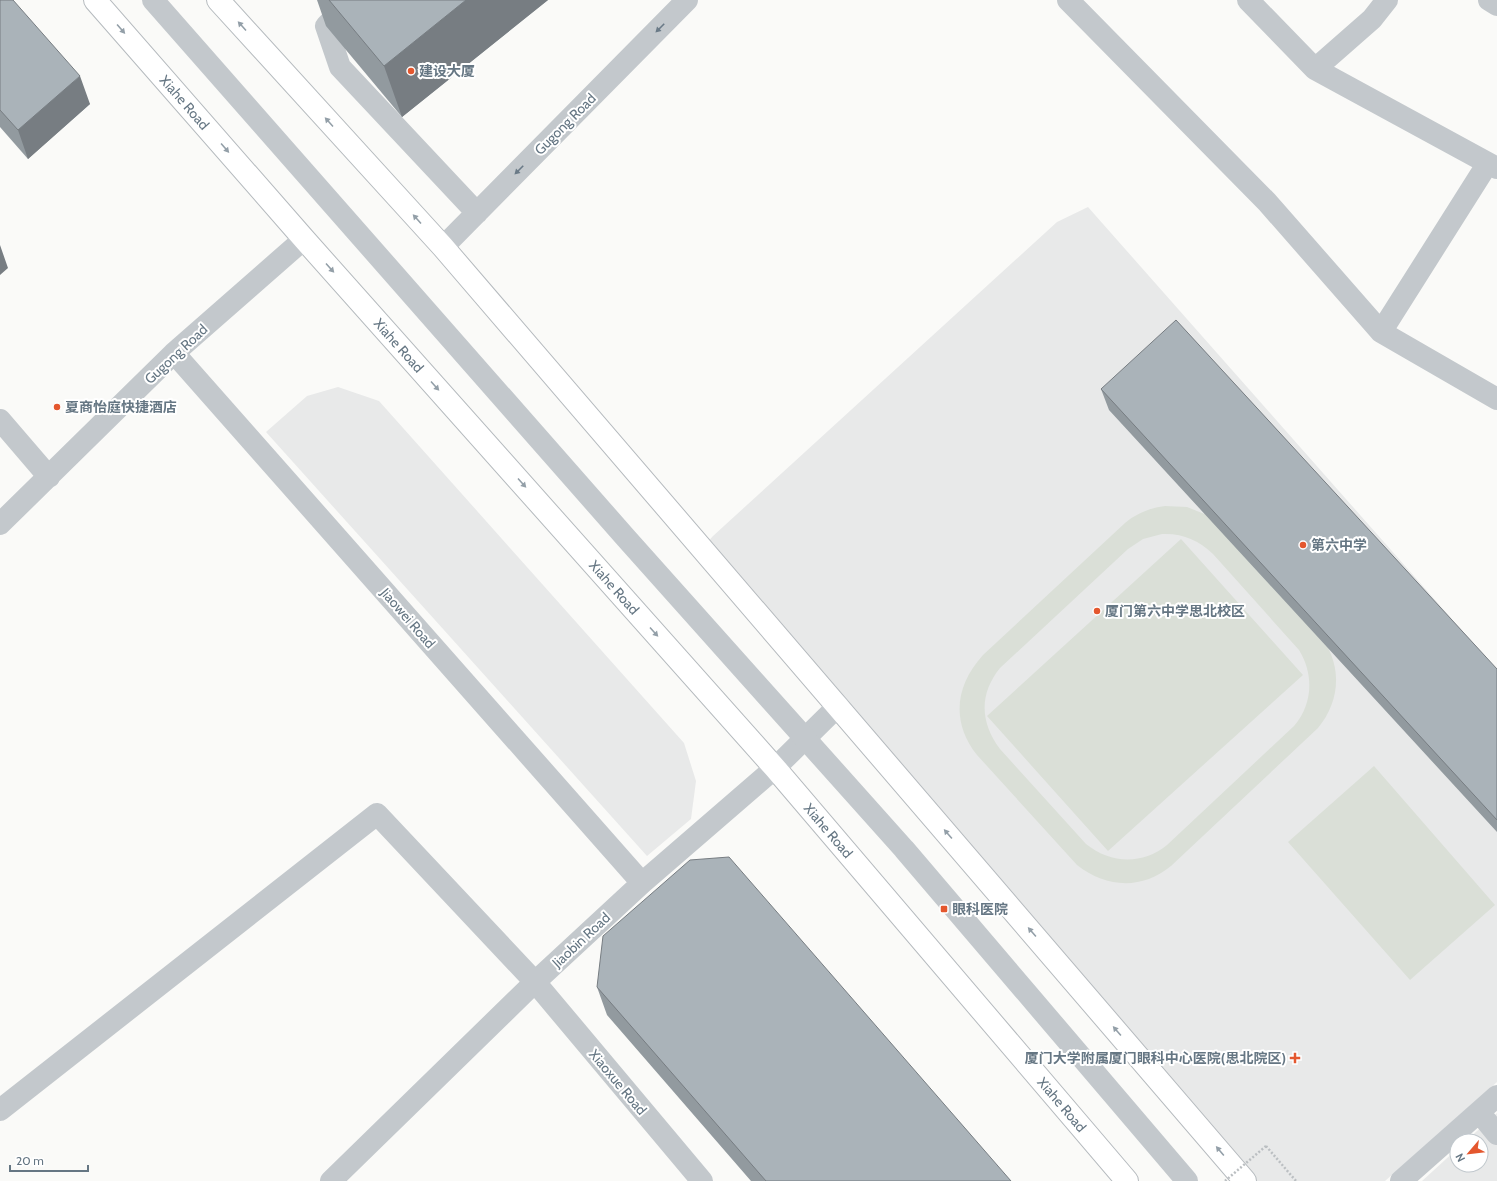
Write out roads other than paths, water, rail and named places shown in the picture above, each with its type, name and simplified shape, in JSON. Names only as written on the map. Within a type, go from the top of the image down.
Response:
[{"type":"main road","name":"Xiahe Road","points":[[95,0],[304,239],[775,768],[1127,1181]]},
{"type":"main road","points":[[218,0],[443,247],[1245,1181]]},
{"type":"street","points":[[153,0],[626,538],[904,849],[1187,1181]]},
{"type":"street","points":[[351,0],[326,26],[340,67],[477,213]]},
{"type":"street","name":"Gugong Road","points":[[443,247],[687,0]]},
{"type":"street","points":[[1068,0],[1267,202],[1381,332],[1497,399]]},
{"type":"street","points":[[1248,0],[1315,69],[1492,166],[1381,332]]},
{"type":"street","points":[[1315,69],[1372,19],[1388,0]]},
{"type":"street","points":[[1489,0],[1497,5]]},
{"type":"street","name":"Gugong Road","points":[[0,524],[174,353],[304,239]]},
{"type":"street","name":"Jiaowei Road","points":[[174,353],[642,883]]},
{"type":"street","points":[[0,420],[49,477]]},
{"type":"street","name":"Jiaobin Road","points":[[331,1181],[535,982],[642,883],[775,768],[838,706]]},
{"type":"street","name":"Xiaoxue Road","points":[[0,1110],[376,814],[535,982],[702,1181]]},
{"type":"street","points":[[1401,1181],[1497,1096]]},
{"type":"street","points":[[1478,1112],[1497,1134]]},
{"type":"place","name":"建设大厦","points":[[411,71]]},
{"type":"place","name":"夏商怡庭快捷酒店","points":[[57,407]]},
{"type":"place","name":"第六中学","points":[[1303,545]]},
{"type":"place","name":"厦门第六中学思北校区","points":[[1097,611]]},
{"type":"place","name":"眼科医院","points":[[944,909]]},
{"type":"place","name":"厦门大学附属厦门眼科中心医院(思北院区)","points":[[1295,1058]]}]
